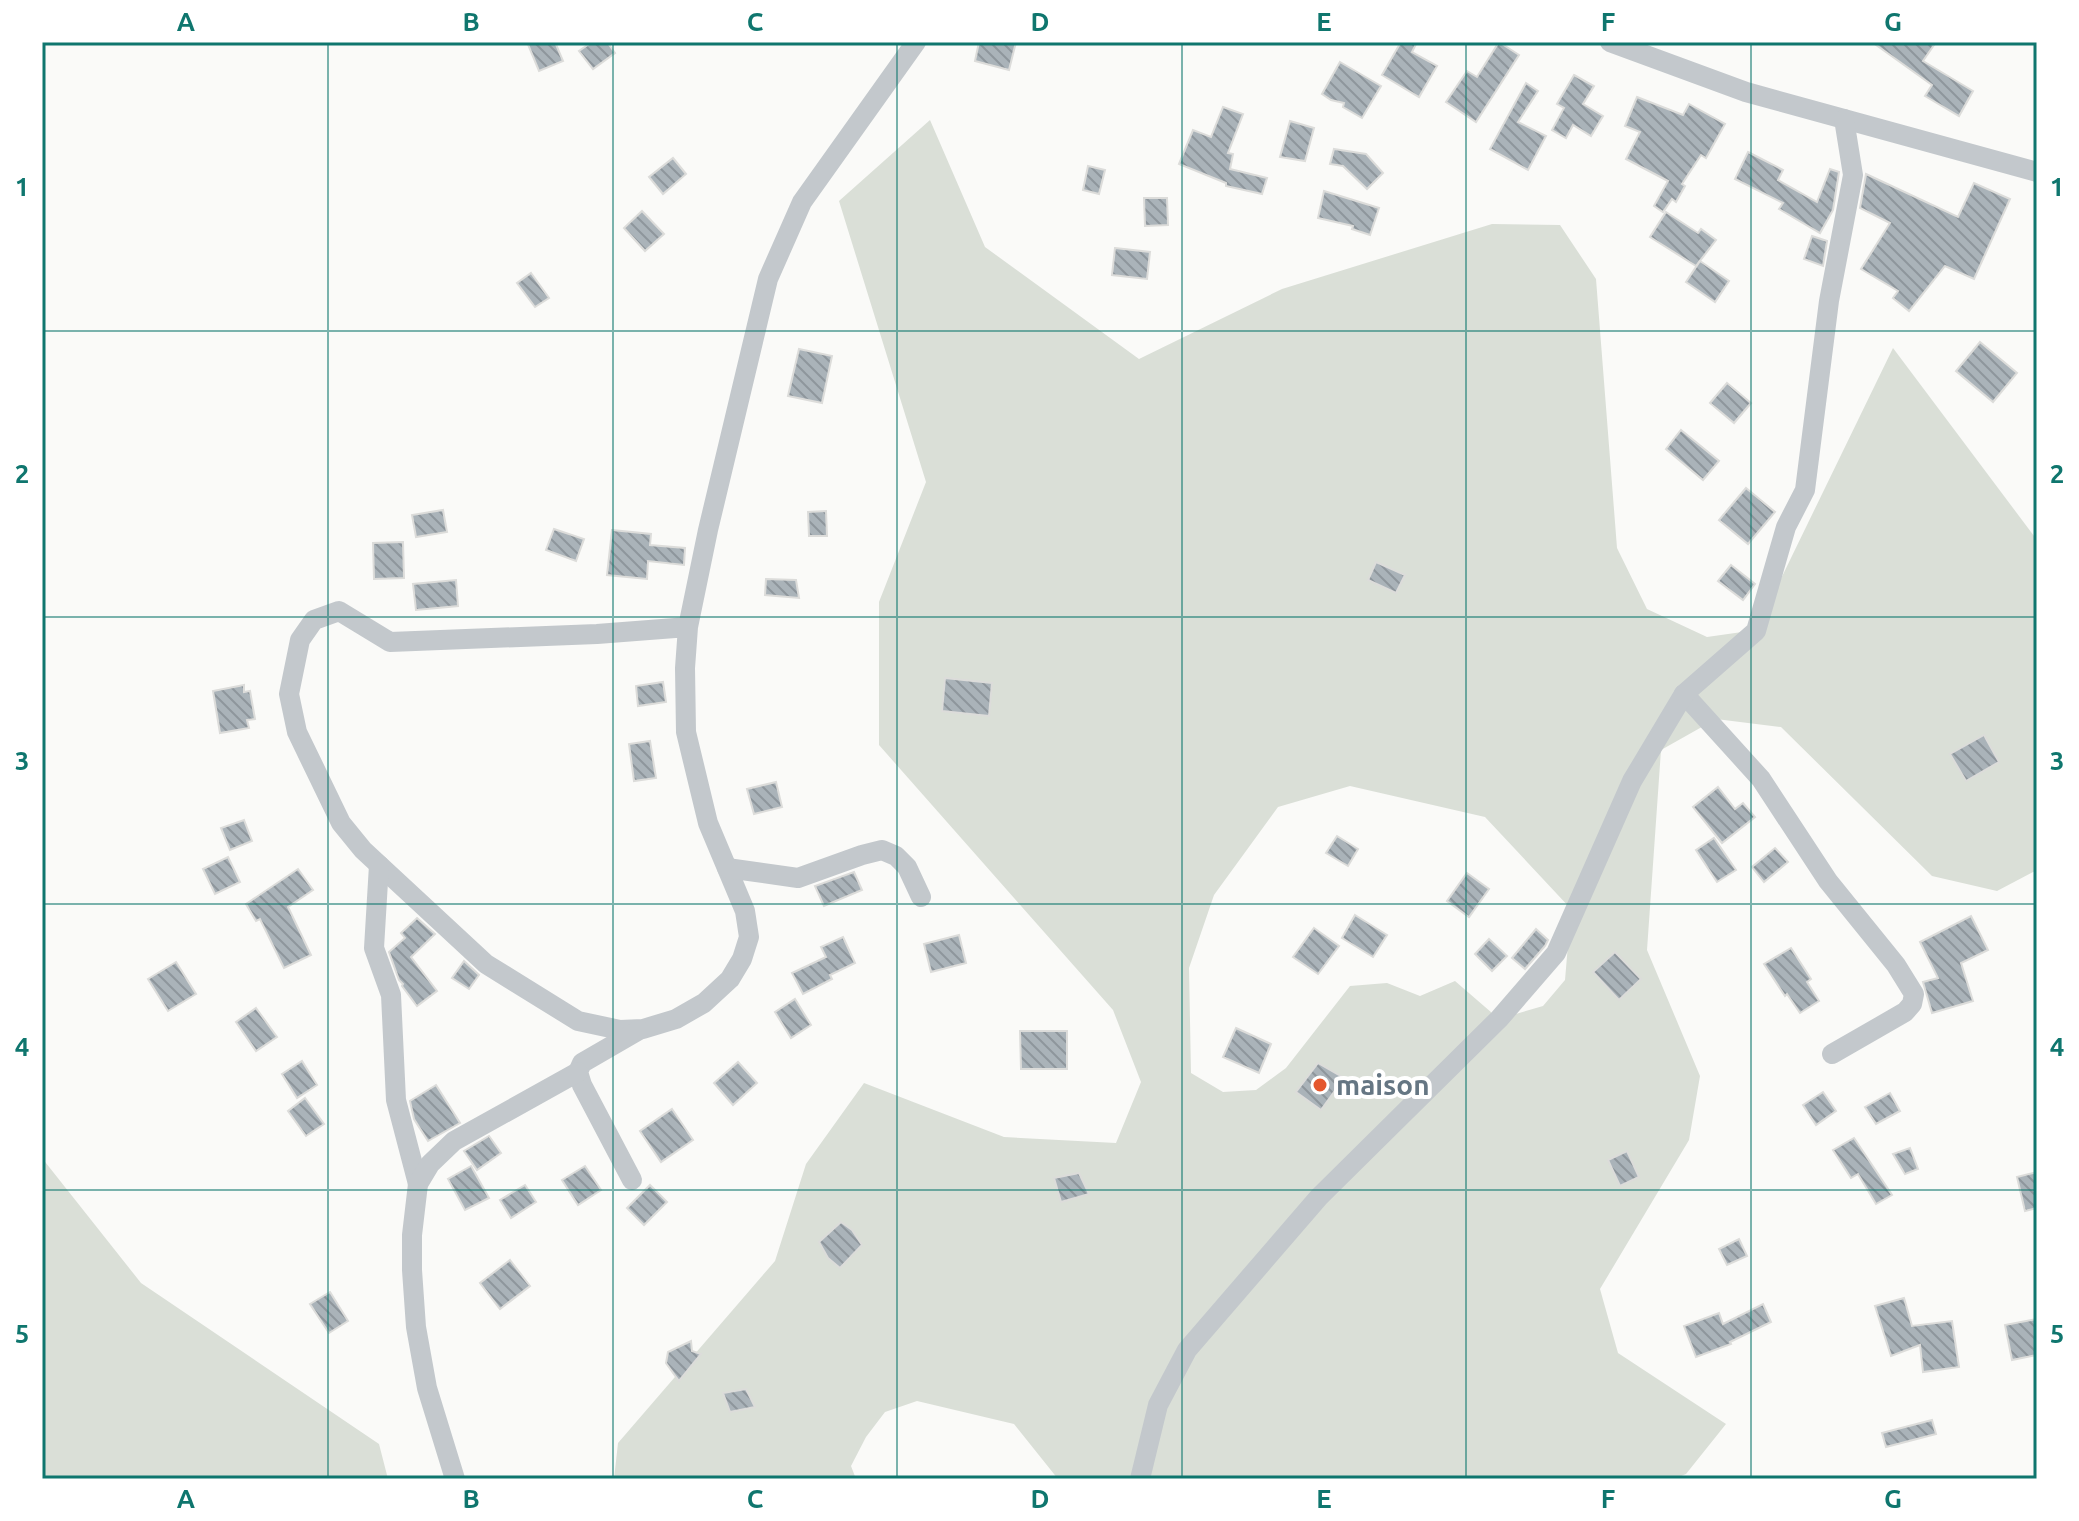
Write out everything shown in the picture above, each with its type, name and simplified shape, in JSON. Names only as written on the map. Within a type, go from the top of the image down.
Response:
[{"type":"street","points":[[418,1184],[430,1164],[454,1141],[578,1072],[582,1063],[643,1029],[676,1019],[704,1003],[730,979],[742,959],[749,937],[745,911],[708,823],[686,732],[688,627],[768,279],[802,202],[916,42]]},
{"type":"street","points":[[1610,42],[1746,92],[2037,172]]},
{"type":"street","points":[[1140,1479],[1158,1405],[1187,1350],[1319,1197],[1499,1019],[1556,953],[1632,781],[1684,694],[1756,631],[1786,527],[1805,490],[1829,301],[1853,175],[1844,119]]},
{"type":"street","points":[[643,1029],[620,1030],[578,1021],[535,996],[486,964],[363,850],[341,823],[297,732],[289,694],[300,640],[314,620],[339,611],[390,642],[597,634],[688,627]]},
{"type":"street","points":[[1684,694],[1761,779],[1828,881],[1896,965],[1914,994],[1912,1004],[1905,1012],[1832,1054]]},
{"type":"street","points":[[727,868],[798,878],[882,850],[896,856],[907,867],[921,897]]},
{"type":"street","points":[[379,865],[374,948],[391,995],[396,1100],[418,1184],[412,1235],[416,1327],[427,1388],[455,1479]]},
{"type":"street","points":[[578,1072],[632,1180]]},
{"type":"shaded area","points":[[930,120],[985,247],[1139,359],[1282,289],[1492,224],[1560,225],[1596,279],[1617,548],[1647,609],[1707,637],[1756,630],[1893,348],[2037,540],[2037,870],[1997,891],[1932,876],[1781,727],[1716,719],[1661,750],[1647,950],[1700,1076],[1689,1140],[1600,1289],[1618,1353],[1726,1424],[1686,1474],[1674,1479],[1058,1479],[1014,1424],[917,1401],[885,1412],[866,1437],[851,1466],[856,1479],[614,1479],[618,1443],[775,1261],[806,1164],[864,1083],[1004,1137],[1116,1143],[1141,1082],[1113,1010],[879,745],[879,602],[926,482],[839,201]],"holes":[[[1350,786],[1485,817],[1571,909],[1565,980],[1543,1006],[1499,1019],[1455,981],[1420,996],[1387,983],[1350,986],[1286,1068],[1256,1090],[1223,1092],[1191,1073],[1189,968],[1214,895],[1278,807]]]},
{"type":"shaded area","points":[[42,1158],[141,1283],[379,1444],[388,1479],[42,1479]]},
{"type":"building","points":[[527,42],[555,42],[563,61],[539,71]]},
{"type":"building","points":[[592,42],[607,42],[615,53],[593,69],[579,51]]},
{"type":"building","points":[[979,42],[1016,42],[1009,70],[975,61]]},
{"type":"building","points":[[1401,42],[1417,42],[1412,52],[1437,66],[1419,97],[1382,75]]},
{"type":"building","points":[[1499,42],[1519,55],[1476,122],[1446,102],[1467,71],[1477,77]]},
{"type":"building","points":[[1872,42],[1936,42],[1923,61],[1973,91],[1959,116],[1925,96],[1932,85]]},
{"type":"building","points":[[1340,62],[1381,86],[1362,118],[1343,107],[1344,103],[1322,94]]},
{"type":"building","points":[[1574,75],[1594,86],[1583,104],[1603,116],[1591,136],[1573,125],[1566,138],[1552,130],[1564,108],[1557,104]]},
{"type":"building","points":[[1526,83],[1538,91],[1518,122],[1546,136],[1528,170],[1490,149]]},
{"type":"building","points":[[1637,97],[1683,115],[1689,104],[1725,124],[1706,158],[1701,155],[1682,184],[1685,186],[1676,202],[1672,199],[1663,212],[1654,206],[1668,181],[1626,159],[1640,132],[1625,126]]},
{"type":"building","points":[[1223,107],[1243,114],[1228,153],[1233,154],[1230,169],[1267,178],[1262,194],[1226,186],[1226,183],[1179,164],[1193,130],[1211,137]]},
{"type":"building","points":[[1290,121],[1314,128],[1305,161],[1280,157]]},
{"type":"building","points":[[1334,149],[1366,154],[1383,173],[1367,189],[1343,166],[1330,164]]},
{"type":"building","points":[[1748,152],[1783,170],[1778,180],[1817,202],[1830,169],[1839,172],[1833,210],[1820,233],[1779,209],[1783,203],[1735,179]]},
{"type":"building","points":[[673,158],[686,174],[663,194],[649,177]]},
{"type":"building","points":[[1088,166],[1105,170],[1099,194],[1083,190]]},
{"type":"building","points":[[1866,174],[1958,217],[1974,183],[2010,199],[1974,279],[1945,266],[1909,311],[1893,298],[1898,291],[1861,269],[1890,223],[1860,208]]},
{"type":"building","points":[[1324,191],[1379,208],[1370,235],[1352,229],[1353,226],[1318,218]]},
{"type":"building","points":[[1144,198],[1167,198],[1168,225],[1145,226]]},
{"type":"building","points":[[642,211],[664,234],[645,251],[624,228]]},
{"type":"building","points":[[1666,212],[1698,233],[1701,229],[1716,240],[1696,266],[1650,237]]},
{"type":"building","points":[[1812,236],[1827,241],[1823,266],[1804,259]]},
{"type":"building","points":[[1115,248],[1150,252],[1147,279],[1112,275]]},
{"type":"building","points":[[1700,261],[1729,281],[1715,302],[1686,282]]},
{"type":"building","points":[[531,273],[549,298],[535,307],[517,283]]},
{"type":"building","points":[[1980,342],[2017,373],[1993,402],[1956,371]]},
{"type":"building","points":[[799,349],[832,356],[822,403],[788,396]]},
{"type":"building","points":[[1727,383],[1751,403],[1734,423],[1710,403]]},
{"type":"building","points":[[1681,430],[1719,461],[1703,480],[1666,449]]},
{"type":"building","points":[[1746,488],[1775,512],[1748,544],[1719,520]]},
{"type":"building","points":[[443,510],[447,532],[416,537],[412,515]]},
{"type":"building","points":[[826,511],[827,536],[809,536],[808,512]]},
{"type":"building","points":[[554,529],[584,539],[576,561],[546,550]]},
{"type":"building","points":[[612,530],[651,534],[650,545],[685,548],[684,565],[648,561],[647,579],[607,575]]},
{"type":"building","points":[[403,542],[404,578],[374,579],[373,543]]},
{"type":"building","points":[[1376,562],[1405,575],[1396,593],[1368,580]]},
{"type":"building","points":[[1731,565],[1755,584],[1743,600],[1718,581]]},
{"type":"building","points":[[766,579],[796,580],[799,598],[765,595]]},
{"type":"building","points":[[456,580],[458,606],[416,610],[413,584]]},
{"type":"building","points":[[945,678],[992,683],[989,716],[942,711]]},
{"type":"building","points":[[663,682],[666,702],[638,706],[636,686]]},
{"type":"building","points":[[244,685],[244,692],[250,691],[255,719],[247,720],[249,728],[220,733],[213,691]]},
{"type":"building","points":[[1984,735],[1999,762],[1966,781],[1950,754]]},
{"type":"building","points":[[650,741],[656,778],[634,781],[629,744]]},
{"type":"building","points":[[776,782],[782,807],[754,814],[747,789]]},
{"type":"building","points":[[1718,787],[1735,809],[1743,803],[1755,817],[1722,843],[1693,807]]},
{"type":"building","points":[[244,820],[252,841],[230,850],[221,828]]},
{"type":"building","points":[[1337,836],[1358,849],[1348,866],[1326,853]]},
{"type":"building","points":[[1714,838],[1736,870],[1717,882],[1696,850]]},
{"type":"building","points":[[1775,848],[1788,862],[1764,882],[1752,867]]},
{"type":"building","points":[[228,857],[240,882],[215,894],[203,869]]},
{"type":"building","points":[[298,869],[313,890],[288,907],[311,955],[284,968],[260,919],[256,921],[246,904]]},
{"type":"building","points":[[854,872],[862,890],[824,906],[815,886]]},
{"type":"building","points":[[1467,873],[1489,889],[1469,917],[1447,901]]},
{"type":"building","points":[[1355,915],[1387,935],[1373,957],[1342,938]]},
{"type":"building","points":[[1971,916],[1988,950],[1961,963],[1973,1001],[1932,1013],[1923,982],[1938,978],[1920,942]]},
{"type":"building","points":[[417,918],[435,934],[411,957],[437,991],[417,1006],[402,986],[389,952],[405,938],[401,933]]},
{"type":"building","points":[[1314,928],[1339,946],[1318,974],[1293,957]]},
{"type":"building","points":[[1536,929],[1548,940],[1525,969],[1512,958]]},
{"type":"building","points":[[959,935],[966,963],[931,972],[924,944]]},
{"type":"building","points":[[843,937],[855,963],[830,975],[832,979],[803,994],[792,973],[826,957],[821,947]]},
{"type":"building","points":[[1489,939],[1507,956],[1492,971],[1475,954]]},
{"type":"building","points":[[1791,948],[1811,979],[1807,982],[1819,1001],[1800,1013],[1764,964]]},
{"type":"building","points":[[1615,952],[1641,979],[1619,1000],[1593,972]]},
{"type":"building","points":[[464,961],[479,975],[469,989],[452,978]]},
{"type":"building","points":[[176,962],[196,994],[168,1011],[148,979]]},
{"type":"building","points":[[795,999],[811,1025],[791,1038],[775,1012]]},
{"type":"building","points":[[256,1008],[277,1037],[256,1051],[236,1022]]},
{"type":"building","points":[[1236,1028],[1271,1044],[1259,1073],[1223,1057]]},
{"type":"building","points":[[1020,1031],[1067,1031],[1067,1069],[1021,1069]]},
{"type":"building","points":[[302,1061],[317,1085],[297,1098],[282,1074]]},
{"type":"building","points":[[738,1062],[757,1083],[733,1105],[714,1083]]},
{"type":"building","name":"maison","points":[[1318,1063],[1344,1078],[1321,1110],[1296,1092]]},
{"type":"building","points":[[436,1085],[460,1123],[428,1141],[414,1119],[410,1101]]},
{"type":"building","points":[[1823,1092],[1836,1111],[1816,1125],[1803,1105]]},
{"type":"building","points":[[1890,1093],[1900,1111],[1876,1124],[1865,1107]]},
{"type":"building","points":[[305,1098],[324,1124],[306,1136],[288,1111]]},
{"type":"building","points":[[672,1109],[693,1140],[661,1162],[640,1131]]},
{"type":"building","points":[[489,1136],[501,1153],[477,1170],[464,1151]]},
{"type":"building","points":[[1854,1138],[1892,1195],[1876,1204],[1858,1174],[1851,1178],[1833,1150]]},
{"type":"building","points":[[1910,1148],[1918,1169],[1905,1174],[1893,1154]]},
{"type":"building","points":[[1627,1151],[1639,1177],[1620,1186],[1608,1160]]},
{"type":"building","points":[[471,1166],[489,1198],[465,1210],[448,1179]]},
{"type":"building","points":[[585,1166],[601,1190],[578,1205],[562,1180]]},
{"type":"building","points":[[2037,1172],[2037,1208],[2025,1211],[2017,1177]]},
{"type":"building","points":[[1079,1173],[1089,1194],[1061,1202],[1054,1178]]},
{"type":"building","points":[[525,1185],[536,1202],[511,1218],[500,1200]]},
{"type":"building","points":[[650,1185],[667,1202],[644,1225],[627,1208]]},
{"type":"building","points":[[841,1222],[852,1230],[862,1245],[840,1268],[828,1258],[819,1242]]},
{"type":"building","points":[[1739,1239],[1747,1256],[1727,1265],[1719,1249]]},
{"type":"building","points":[[510,1260],[530,1286],[500,1309],[480,1283]]},
{"type":"building","points":[[330,1292],[348,1321],[329,1333],[310,1304]]},
{"type":"building","points":[[1904,1298],[1912,1326],[1952,1321],[1959,1367],[1923,1372],[1920,1345],[1891,1356],[1875,1306]]},
{"type":"building","points":[[1763,1304],[1771,1322],[1731,1344],[1696,1357],[1684,1326],[1719,1313],[1723,1324]]},
{"type":"building","points":[[2037,1319],[2037,1355],[2012,1360],[2005,1325]]},
{"type":"building","points":[[691,1341],[692,1351],[701,1354],[679,1381],[666,1363],[668,1352]]},
{"type":"building","points":[[746,1389],[755,1407],[730,1412],[723,1393]]},
{"type":"building","points":[[1932,1420],[1936,1434],[1886,1447],[1882,1433]]},
{"type":"place","name":"maison","points":[[1320,1085]]}]
